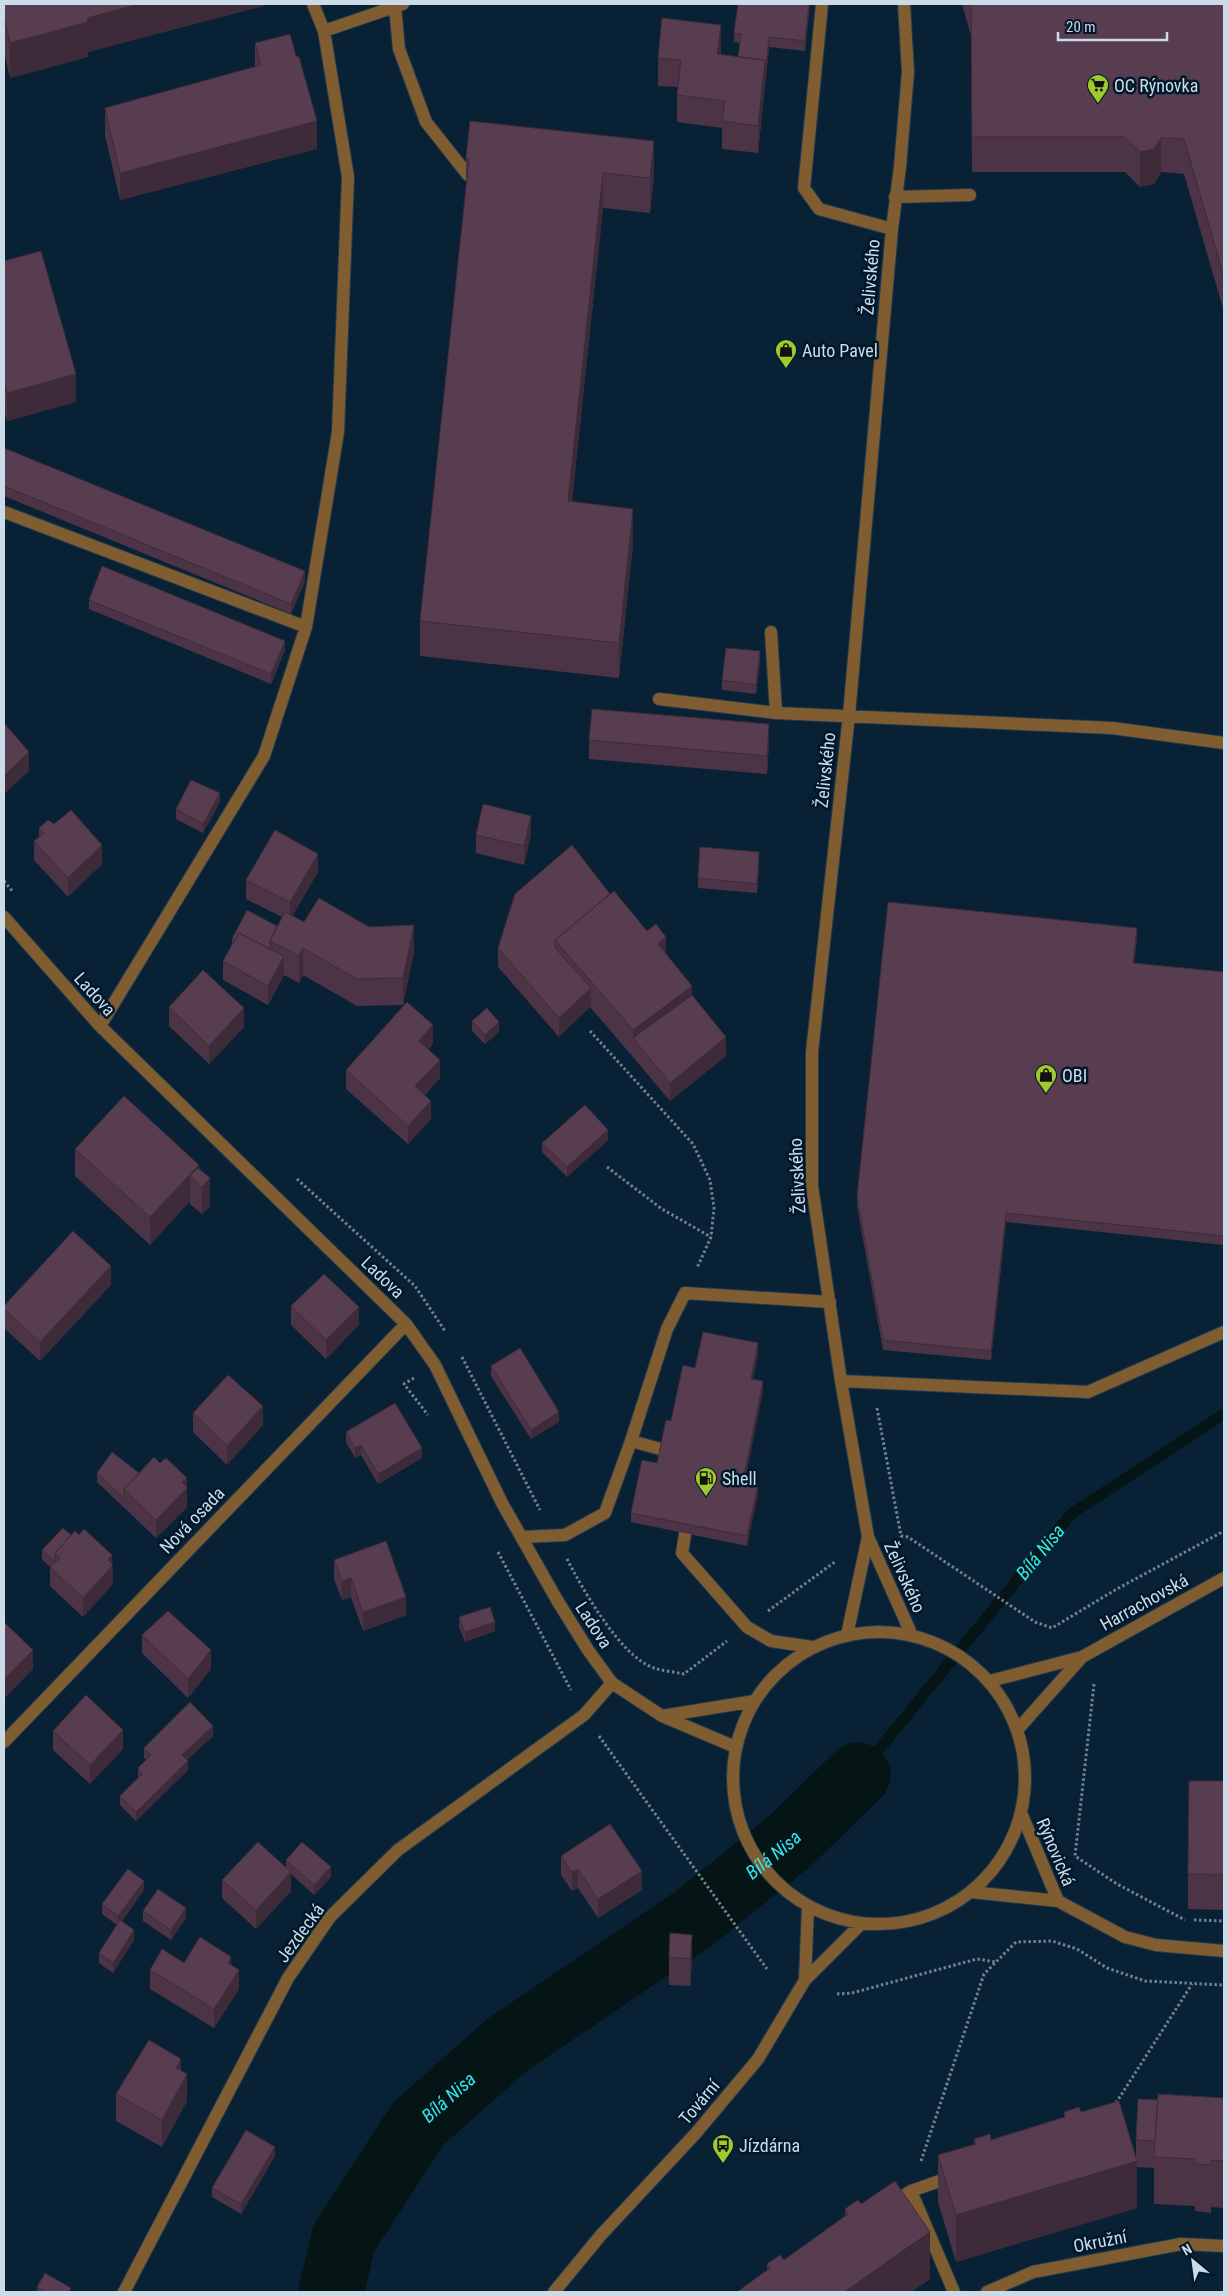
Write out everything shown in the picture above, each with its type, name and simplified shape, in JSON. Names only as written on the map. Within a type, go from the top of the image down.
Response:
[{"type":"street","points":[[100,1026],[264,756],[306,627],[338,432],[348,177],[324,31],[314,4]]},
{"type":"street","points":[[822,4],[804,188],[819,209],[892,229]]},
{"type":"street","name":"Želivského","points":[[904,4],[908,72],[900,167],[892,229],[849,715],[812,1052],[812,1186],[841,1381],[868,1537],[910,1631]]},
{"type":"street","points":[[324,31],[399,5],[399,48],[426,122],[468,175]]},
{"type":"street","points":[[895,198],[970,195]]},
{"type":"street","points":[[4,512],[306,627]]},
{"type":"street","points":[[771,632],[776,713]]},
{"type":"street","points":[[659,699],[776,713],[1112,728],[1224,743]]},
{"type":"street","name":"Ladova","points":[[4,917],[100,1026],[406,1324],[435,1365],[502,1503],[588,1650],[612,1683],[662,1716],[733,1746]]},
{"type":"street","points":[[522,1537],[565,1535],[605,1513],[631,1441],[667,1330],[685,1293],[830,1302]]},
{"type":"street","name":"Nová osada","points":[[4,1742],[406,1324]]},
{"type":"street","points":[[841,1381],[1088,1392],[1224,1332]]},
{"type":"street","points":[[631,1441],[687,1457]]},
{"type":"street","points":[[689,1506],[682,1553],[746,1627],[771,1642],[812,1647]]},
{"type":"street","name":"Želivského","points":[[848,1634],[868,1537]]},
{"type":"street","name":"Harrachovská","points":[[990,1681],[1082,1657],[1224,1578]]},
{"type":"street","points":[[910,1631],[961,1656],[990,1681],[1018,1729],[1025,1757],[1026,1786],[1022,1815],[1012,1842],[971,1892],[941,1911],[908,1922],[858,1926],[808,1906],[782,1888],[762,1866],[746,1840],[735,1806],[733,1746],[754,1701],[780,1670],[812,1647],[848,1634],[910,1631]]},
{"type":"street","name":"Harrachovská","points":[[1018,1729],[1082,1657]]},
{"type":"street","name":"Jezdecká","points":[[124,2292],[288,1978],[330,1917],[398,1850],[584,1715],[612,1683]]},
{"type":"street","points":[[662,1716],[754,1701]]},
{"type":"street","name":"Rýnovická","points":[[1022,1815],[1058,1902]]},
{"type":"street","name":"Rýnovická","points":[[971,1892],[1058,1902],[1125,1937],[1156,1945],[1224,1951]]},
{"type":"street","points":[[805,1980],[808,1906]]},
{"type":"street","name":"Tovární","points":[[554,2292],[600,2235],[696,2133],[758,2059],[805,1980],[858,1926]]},
{"type":"street","points":[[877,2213],[911,2191],[966,2172]]},
{"type":"street","points":[[911,2191],[954,2292]]},
{"type":"street","name":"Okružní","points":[[987,2292],[1042,2270],[1181,2244],[1224,2246]]},
{"type":"path","points":[[590,1031],[693,1144],[710,1180],[714,1208],[711,1237],[685,1293]]},
{"type":"path","points":[[607,1167],[662,1209],[711,1237]]},
{"type":"path","points":[[901,1536],[908,1536],[1035,1622],[1052,1628],[1115,1590],[1224,1530]]},
{"type":"path","points":[[684,1674],[839,1558]]},
{"type":"path","points":[[1082,1657],[1094,1680],[1075,1856],[1117,1884],[1184,1920],[1224,1920]]},
{"type":"path","points":[[584,1715],[767,1969]]},
{"type":"path","points":[[911,2191],[984,1974],[1016,1942],[1052,1941],[1077,1949],[1107,1968],[1145,1981],[1224,1985]]},
{"type":"path","points":[[837,1994],[852,1993],[977,1959],[996,1962]]},
{"type":"path","points":[[1113,2108],[1192,1983]]},
{"type":"building","points":[[4,4],[139,4],[87,18],[88,22],[10,43],[4,17]]},
{"type":"building","points":[[738,4],[809,4],[805,41],[769,37],[765,78],[765,60],[738,57],[741,34],[734,33]]},
{"type":"building","name":"OC Rýnovka","points":[[971,4],[1224,4],[1224,277],[1184,139],[1161,138],[1154,149],[1140,152],[1125,137],[972,137]]},
{"type":"building","points":[[662,18],[721,25],[717,54],[765,60],[758,126],[722,121],[725,101],[677,95],[681,60],[658,58]]},
{"type":"building","points":[[290,34],[296,56],[299,57],[317,121],[120,173],[105,108],[261,65],[255,43]]},
{"type":"building","points":[[470,121],[654,141],[650,178],[603,173],[568,501],[633,509],[619,643],[420,621],[469,159],[466,158]]},
{"type":"building","points":[[41,251],[76,374],[7,393],[4,382],[4,261]]},
{"type":"building","points":[[4,448],[305,571],[291,604],[4,486]]},
{"type":"building","points":[[102,566],[285,641],[271,674],[89,600]]},
{"type":"building","points":[[726,648],[760,651],[756,685],[722,680]]},
{"type":"building","points":[[592,709],[769,724],[767,756],[589,740]]},
{"type":"building","points":[[4,723],[29,752],[4,776]]},
{"type":"building","points":[[191,780],[220,793],[203,824],[176,809]]},
{"type":"building","points":[[483,804],[531,816],[524,846],[476,835]]},
{"type":"building","points":[[71,810],[102,845],[68,878],[34,841],[44,833],[39,828],[48,820],[54,824]]},
{"type":"building","points":[[275,830],[318,854],[290,902],[246,880]]},
{"type":"building","points":[[572,845],[610,894],[555,940],[555,948],[591,988],[559,1018],[498,948],[515,894]]},
{"type":"building","points":[[700,847],[759,852],[757,884],[698,878]]},
{"type":"building","points":[[614,891],[647,931],[656,924],[666,937],[658,944],[692,986],[633,1030],[555,940]]},
{"type":"building","points":[[319,898],[369,927],[414,925],[403,978],[357,979],[303,948],[299,956],[270,941],[285,912],[304,922]]},
{"type":"building","name":"OBI","points":[[888,902],[1137,928],[1133,963],[1224,972],[1224,1236],[1006,1213],[991,1351],[883,1340],[857,1197]]},
{"type":"building","points":[[247,910],[277,926],[270,941],[270,949],[239,933],[235,940],[232,939]]},
{"type":"building","points":[[239,933],[284,956],[268,986],[223,961]]},
{"type":"building","points":[[203,970],[244,1008],[209,1046],[169,1007]]},
{"type":"building","points":[[692,995],[726,1037],[670,1083],[633,1038]]},
{"type":"building","points":[[407,1002],[433,1025],[419,1041],[440,1060],[415,1086],[431,1101],[408,1126],[346,1070]]},
{"type":"building","points":[[487,1008],[499,1022],[485,1035],[472,1021]]},
{"type":"building","points":[[124,1096],[199,1165],[150,1217],[75,1149]]},
{"type":"building","points":[[585,1105],[608,1130],[567,1167],[542,1143]]},
{"type":"building","points":[[198,1168],[210,1178],[202,1187],[190,1176]]},
{"type":"building","points":[[73,1231],[111,1266],[40,1342],[4,1309],[4,1306]]},
{"type":"building","points":[[324,1274],[359,1307],[326,1340],[291,1306]]},
{"type":"building","points":[[703,1332],[758,1343],[751,1379],[763,1381],[743,1481],[758,1484],[747,1536],[631,1513],[642,1460],[657,1463],[666,1420],[671,1421],[683,1365],[695,1368]]},
{"type":"building","points":[[520,1348],[559,1412],[531,1430],[491,1366]]},
{"type":"building","points":[[228,1375],[263,1406],[227,1446],[193,1413]]},
{"type":"building","points":[[395,1403],[422,1448],[378,1474],[361,1445],[355,1448],[346,1432]]},
{"type":"building","points":[[112,1452],[139,1473],[143,1470],[124,1489],[124,1498],[97,1473]]},
{"type":"building","points":[[154,1457],[160,1463],[166,1458],[187,1478],[182,1482],[187,1488],[156,1520],[124,1489]]},
{"type":"building","points":[[63,1528],[71,1535],[55,1553],[55,1562],[42,1550]]},
{"type":"building","points":[[84,1529],[112,1555],[108,1560],[113,1565],[83,1598],[50,1567],[60,1558],[55,1553],[75,1531],[79,1535]]},
{"type":"building","points":[[386,1541],[406,1597],[363,1612],[351,1578],[342,1581],[334,1560]]},
{"type":"building","points":[[490,1607],[495,1622],[465,1632],[459,1617]]},
{"type":"building","points":[[168,1611],[211,1650],[188,1679],[142,1635]]},
{"type":"building","points":[[4,1622],[33,1650],[4,1680]]},
{"type":"building","points":[[86,1695],[123,1730],[90,1765],[53,1731]]},
{"type":"building","points":[[190,1702],[213,1726],[182,1755],[188,1761],[136,1812],[120,1796],[142,1774],[138,1768],[151,1755],[144,1748]]},
{"type":"building","points":[[1189,1781],[1224,1781],[1224,1875],[1188,1874]]},
{"type":"building","points":[[610,1824],[642,1871],[598,1899],[578,1869],[572,1872],[561,1856]]},
{"type":"building","points":[[258,1842],[291,1872],[256,1910],[222,1880]]},
{"type":"building","points":[[302,1842],[331,1867],[314,1885],[286,1860]]},
{"type":"building","points":[[128,1869],[144,1881],[118,1916],[102,1904]]},
{"type":"building","points":[[158,1889],[186,1908],[171,1930],[143,1911]]},
{"type":"building","points":[[120,1920],[134,1930],[113,1963],[99,1953]]},
{"type":"building","points":[[670,1933],[692,1935],[690,1959],[669,1957]]},
{"type":"building","points":[[200,1937],[231,1957],[228,1963],[239,1970],[214,2009],[150,1970],[162,1949],[184,1963]]},
{"type":"building","points":[[149,2040],[181,2059],[176,2068],[187,2074],[162,2120],[116,2094]]},
{"type":"building","points":[[1158,2094],[1224,2098],[1224,2161],[1211,2160],[1211,2165],[1195,2164],[1195,2159],[1154,2157]]},
{"type":"building","points":[[1138,2099],[1158,2100],[1155,2141],[1136,2140]]},
{"type":"building","points":[[1119,2101],[1137,2161],[956,2215],[938,2155],[976,2144],[974,2139],[990,2134],[991,2140],[1065,2117],[1064,2112],[1079,2107],[1081,2112]]},
{"type":"building","points":[[246,2130],[275,2147],[241,2204],[212,2188]]},
{"type":"building","points":[[895,2181],[930,2232],[844,2292],[737,2292],[770,2268],[767,2264],[780,2255],[784,2260],[848,2214],[845,2209],[858,2200],[861,2204]]},
{"type":"building","points":[[45,2273],[71,2288],[69,2292],[45,2292],[37,2287]]},
{"type":"waterway","name":"Bílá Nisa","points":[[858,1775],[1071,1514],[1224,1414]]},
{"type":"waterway","name":"Bílá Nisa","points":[[331,2292],[344,2238],[418,2124],[507,2045],[693,1919],[789,1842],[858,1775]]},
{"type":"place","name":"OC Rýnovka","points":[[1098,104]]},
{"type":"place","name":"Auto Pavel","points":[[786,369]]},
{"type":"place","name":"OBI","points":[[1046,1094]]},
{"type":"place","name":"Shell","points":[[706,1497]]},
{"type":"place","name":"Jízdárna","points":[[723,2164]]}]
